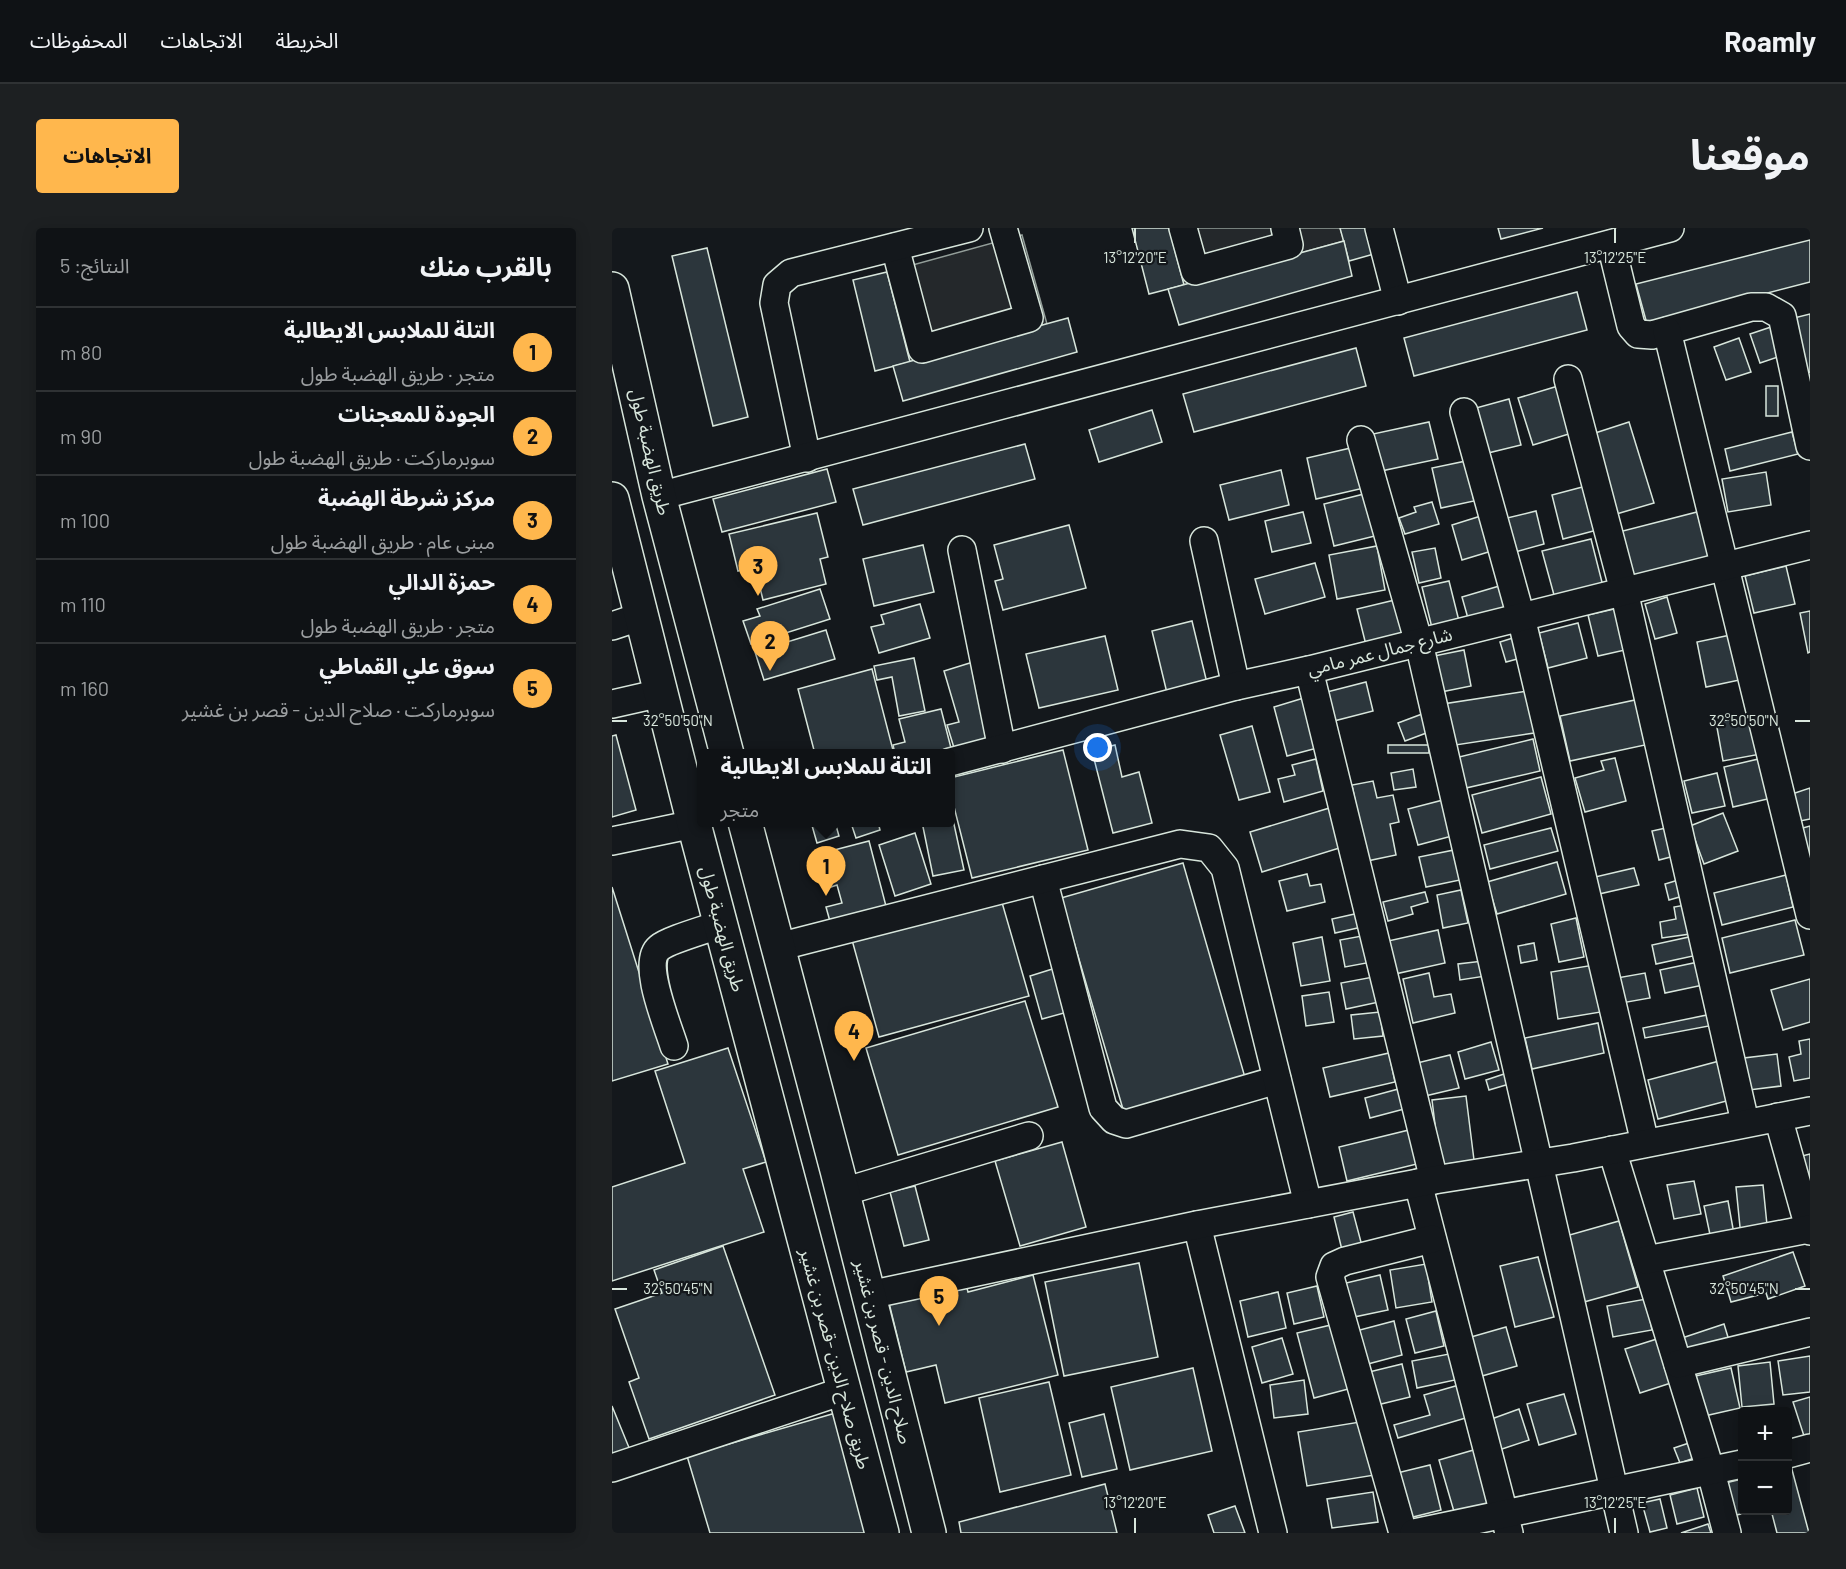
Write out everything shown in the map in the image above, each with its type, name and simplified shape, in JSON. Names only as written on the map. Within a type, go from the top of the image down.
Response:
[{"type":"highway","name":"طريق الهضبة طول","points":[[612,289],[659,496],[726,749]]},
{"type":"highway","name":"طريق الهضبة طول","points":[[612,499],[627,621],[661,693],[789,1185]]},
{"type":"highway","points":[[746,827],[840,1181]]},
{"type":"highway","name":"صلاح الدين - قصر بن غشير","points":[[840,1181],[929,1533]]},
{"type":"highway","name":"طريق صلاح الدين -قصر بن غشير","points":[[789,1185],[882,1533]]},
{"type":"street","points":[[807,458],[774,303],[777,285],[791,273],[969,228]]},
{"type":"street","points":[[895,247],[922,349],[1029,318],[1003,228]]},
{"type":"street","points":[[1183,228],[1195,271],[1289,245],[1285,228]]},
{"type":"street","points":[[1379,228],[1398,301]]},
{"type":"street","points":[[659,496],[1670,228]]},
{"type":"street","points":[[1611,244],[1631,326],[1638,334],[1652,335],[1751,307],[1766,307],[1782,316],[1810,446]]},
{"type":"street","points":[[1667,331],[1810,915]]},
{"type":"street","points":[[1568,379],[1624,591],[1745,1122]]},
{"type":"street","points":[[1464,412],[1521,617],[1645,1143]]},
{"type":"street","points":[[1361,440],[1419,643],[1624,1533]]},
{"type":"street","points":[[1204,541],[1236,686]]},
{"type":"street","name":"شارع جمال عمر مامي","points":[[955,761],[1236,686],[1419,643],[1810,545]]},
{"type":"street","points":[[962,550],[1002,749]]},
{"type":"street","points":[[1309,670],[1426,1181],[1432,1239],[1506,1524]]},
{"type":"street","points":[[612,704],[661,693]]},
{"type":"street","points":[[612,841],[694,824]]},
{"type":"street","points":[[778,947],[1180,844],[1209,849],[1225,868],[1308,1204]]},
{"type":"street","points":[[1043,879],[1103,1108],[1114,1120],[1126,1124],[1277,1080]]},
{"type":"street","points":[[674,1046],[654,981],[652,960],[659,947],[721,924]]},
{"type":"street","points":[[869,1295],[1197,1225],[1426,1181],[1612,1150],[1810,1111]]},
{"type":"street","points":[[1646,1260],[1810,1230],[1778,1117]]},
{"type":"street","points":[[840,1181],[1029,1136]]},
{"type":"street","points":[[1612,1150],[1711,1472],[1727,1533]]},
{"type":"street","points":[[1197,1225],[1273,1533]]},
{"type":"street","points":[[1403,1533],[1330,1277],[1334,1266],[1345,1261],[1432,1239]]},
{"type":"street","points":[[1678,1364],[1810,1332]]},
{"type":"street","points":[[612,1468],[843,1391]]},
{"type":"street","points":[[1792,1453],[1810,1448]]},
{"type":"street","points":[[1414,1533],[1506,1524],[1614,1493],[1738,1465]]},
{"type":"shaded area","points":[[1169,228],[1340,228],[1344,241],[1184,285]]},
{"type":"shaded area","points":[[1022,235],[1047,324],[910,362],[887,272]]},
{"type":"building","points":[[1132,228],[1169,228],[1184,285],[1149,294]]},
{"type":"building","points":[[1340,228],[1374,228],[1381,252],[1349,261]]},
{"type":"building","points":[[1498,228],[1543,228],[1501,239]]},
{"type":"building","points":[[1810,240],[1810,282],[1647,324],[1636,284]]},
{"type":"building","points":[[1344,241],[1352,276],[1179,325],[1168,289]]},
{"type":"building","points":[[707,248],[748,417],[713,426],[672,256]]},
{"type":"building","points":[[887,272],[910,362],[875,371],[853,280]]},
{"type":"building","points":[[1577,292],[1587,330],[1414,376],[1404,338]]},
{"type":"building","points":[[1810,314],[1810,372],[1803,374],[1790,319]]},
{"type":"building","points":[[1068,318],[1077,352],[903,401],[893,366]]},
{"type":"building","points":[[1771,327],[1781,356],[1760,363],[1750,334]]},
{"type":"building","points":[[1739,338],[1751,372],[1726,380],[1714,347]]},
{"type":"building","points":[[1356,348],[1366,386],[1194,432],[1183,394]]},
{"type":"building","points":[[1558,386],[1572,433],[1533,445],[1518,398]]},
{"type":"building","points":[[1766,386],[1778,386],[1778,416],[1766,416]]},
{"type":"building","points":[[1509,399],[1521,445],[1488,453],[1476,408]]},
{"type":"building","points":[[1152,410],[1162,442],[1099,462],[1089,430]]},
{"type":"building","points":[[1429,422],[1438,459],[1381,471],[1373,434]]},
{"type":"building","points":[[1629,422],[1654,503],[1613,515],[1589,435]]},
{"type":"building","points":[[1792,432],[1798,454],[1730,471],[1725,449]]},
{"type":"building","points":[[1025,444],[1035,479],[863,525],[853,489]]},
{"type":"building","points":[[1355,447],[1364,488],[1316,499],[1307,458]]},
{"type":"building","points":[[1466,461],[1474,501],[1441,508],[1432,468]]},
{"type":"building","points":[[827,469],[836,502],[722,532],[713,499]]},
{"type":"building","points":[[1281,470],[1289,505],[1229,520],[1220,485]]},
{"type":"building","points":[[1766,472],[1771,505],[1728,512],[1722,479]]},
{"type":"building","points":[[1590,485],[1601,529],[1563,539],[1552,495]]},
{"type":"building","points":[[1368,493],[1379,535],[1334,546],[1324,504]]},
{"type":"building","points":[[1432,502],[1439,524],[1405,534],[1399,518],[1416,512],[1414,507]]},
{"type":"building","points":[[1536,511],[1544,544],[1515,552],[1507,518]]},
{"type":"building","points":[[1303,512],[1311,543],[1272,552],[1265,521]]},
{"type":"building","points":[[1697,512],[1710,561],[1628,582],[1615,533]]},
{"type":"building","points":[[817,513],[828,557],[820,559],[826,584],[763,600],[755,567],[738,571],[729,534]]},
{"type":"building","points":[[1484,515],[1495,550],[1462,560],[1452,525]]},
{"type":"building","points":[[1069,525],[1086,588],[1003,610],[995,581],[1003,579],[994,545]]},
{"type":"building","points":[[1591,539],[1605,594],[1557,606],[1542,551]]},
{"type":"building","points":[[923,545],[934,592],[874,606],[863,559]]},
{"type":"building","points":[[1377,546],[1385,590],[1337,599],[1329,555]]},
{"type":"building","points":[[1435,548],[1441,578],[1419,583],[1412,552]]},
{"type":"building","points":[[1315,563],[1325,597],[1265,614],[1255,579]]},
{"type":"building","points":[[1786,566],[1795,604],[1754,613],[1745,576]]},
{"type":"building","points":[[1449,581],[1460,625],[1433,632],[1422,587]]},
{"type":"building","points":[[1506,584],[1516,617],[1471,629],[1462,597]]},
{"type":"building","points":[[820,589],[830,619],[751,644],[743,621],[760,616],[757,609]]},
{"type":"building","points":[[1667,597],[1677,633],[1655,639],[1645,604]]},
{"type":"building","points":[[1399,599],[1409,643],[1368,653],[1357,609]]},
{"type":"building","points":[[920,604],[930,638],[879,653],[871,627],[884,624],[881,615]]},
{"type":"building","points":[[1614,609],[1625,650],[1598,656],[1588,615]]},
{"type":"building","points":[[1810,611],[1810,652],[1808,653],[1800,613]]},
{"type":"building","points":[[1192,621],[1207,683],[1167,693],[1152,631]]},
{"type":"building","points":[[1578,623],[1587,658],[1548,668],[1539,633]]},
{"type":"building","points":[[826,630],[835,659],[764,680],[755,652]]},
{"type":"building","points":[[1740,633],[1749,678],[1706,687],[1697,642]]},
{"type":"building","points":[[1105,636],[1118,690],[1039,708],[1026,654]]},
{"type":"building","points":[[1516,637],[1521,658],[1506,662],[1500,642]]},
{"type":"building","points":[[1464,650],[1471,686],[1436,693],[1429,657]]},
{"type":"building","points":[[914,658],[925,711],[899,716],[892,677],[877,680],[874,666]]},
{"type":"building","points":[[973,662],[995,740],[955,751],[947,725],[959,722],[944,671]]},
{"type":"building","points":[[872,669],[893,749],[814,749],[798,689]]},
{"type":"building","points":[[1366,682],[1373,711],[1330,722],[1323,693]]},
{"type":"building","points":[[1528,691],[1534,733],[1449,746],[1443,704]]},
{"type":"building","points":[[1307,697],[1321,747],[1287,756],[1274,707]]},
{"type":"building","points":[[1635,700],[1645,745],[1570,761],[1560,716]]},
{"type":"building","points":[[941,709],[951,748],[894,749],[893,745],[905,742],[899,719]]},
{"type":"building","points":[[1430,711],[1437,729],[1405,741],[1398,723]]},
{"type":"building","points":[[1753,715],[1761,754],[1723,761],[1716,722]]},
{"type":"building","points":[[1252,726],[1270,792],[1239,800],[1220,735]]},
{"type":"building","points":[[616,735],[636,810],[612,817],[612,736]]},
{"type":"building","points":[[1533,739],[1540,771],[1466,788],[1459,757]]},
{"type":"building","points":[[1115,745],[1122,777],[1139,772],[1152,823],[1113,833],[1092,751]]},
{"type":"building","points":[[1388,745],[1429,745],[1429,753],[1388,753]]},
{"type":"building","points":[[1063,750],[1088,850],[972,878],[955,811],[955,777]]},
{"type":"building","points":[[1767,757],[1776,797],[1733,807],[1724,767]]},
{"type":"building","points":[[1615,758],[1626,801],[1585,812],[1575,778],[1604,770],[1601,761]]},
{"type":"building","points":[[1316,759],[1323,791],[1284,802],[1278,779],[1295,775],[1292,765]]},
{"type":"building","points":[[1413,769],[1416,787],[1394,790],[1391,773]]},
{"type":"building","points":[[1717,773],[1725,806],[1692,813],[1684,781]]},
{"type":"building","points":[[1541,777],[1551,814],[1482,833],[1472,795]]},
{"type":"building","points":[[1373,781],[1377,798],[1393,795],[1399,822],[1390,824],[1396,855],[1367,861],[1352,785]]},
{"type":"building","points":[[1810,788],[1810,819],[1800,821],[1792,794]]},
{"type":"building","points":[[1443,800],[1452,836],[1418,845],[1408,809]]},
{"type":"building","points":[[1336,806],[1349,845],[1262,872],[1250,832]]},
{"type":"building","points":[[1723,813],[1738,851],[1704,864],[1690,826]]},
{"type":"building","points":[[1675,826],[1682,854],[1659,860],[1652,831]]},
{"type":"building","points":[[1810,826],[1810,867],[1799,829]]},
{"type":"building","points":[[812,827],[836,827],[839,836],[817,843]]},
{"type":"building","points":[[852,827],[879,827],[880,830],[856,838]]},
{"type":"building","points":[[923,827],[955,827],[964,870],[933,876]]},
{"type":"building","points":[[1551,828],[1558,851],[1490,869],[1484,845]]},
{"type":"building","points":[[915,833],[931,884],[895,896],[879,845]]},
{"type":"building","points":[[869,841],[887,910],[831,925],[826,907],[842,903],[837,885],[825,889],[815,855]]},
{"type":"building","points":[[1454,850],[1460,880],[1426,887],[1419,857]]},
{"type":"building","points":[[1557,862],[1566,894],[1497,914],[1487,882]]},
{"type":"building","points":[[1183,863],[1246,1081],[1125,1116],[1061,898]]},
{"type":"building","points":[[1634,868],[1639,885],[1599,894],[1595,877]]},
{"type":"building","points":[[1307,874],[1310,886],[1321,884],[1325,902],[1287,911],[1279,881]]},
{"type":"building","points":[[1786,875],[1793,907],[1722,925],[1714,893]]},
{"type":"building","points":[[1685,878],[1690,894],[1669,900],[1665,884]]},
{"type":"building","points":[[612,887],[668,1064],[612,1081]]},
{"type":"building","points":[[1461,890],[1468,923],[1443,928],[1437,895]]},
{"type":"building","points":[[1425,892],[1428,902],[1411,907],[1413,914],[1388,921],[1383,902]]},
{"type":"building","points":[[1001,899],[1029,996],[879,1037],[852,940]]},
{"type":"building","points":[[1685,905],[1690,934],[1662,938],[1660,922],[1676,919],[1674,907]]},
{"type":"building","points":[[1368,911],[1371,925],[1335,933],[1332,919]]},
{"type":"building","points":[[1576,918],[1584,957],[1559,962],[1551,924]]},
{"type":"building","points":[[1795,920],[1804,955],[1730,973],[1722,938]]},
{"type":"building","points":[[1438,930],[1445,963],[1395,974],[1388,941]]},
{"type":"building","points":[[1367,935],[1372,962],[1345,967],[1340,940]]},
{"type":"building","points":[[1322,937],[1330,981],[1301,986],[1293,943]]},
{"type":"building","points":[[1689,937],[1693,956],[1656,964],[1652,945]]},
{"type":"building","points":[[1534,943],[1537,960],[1521,963],[1518,946]]},
{"type":"building","points":[[1483,961],[1486,976],[1460,980],[1458,964]]},
{"type":"building","points":[[1703,961],[1708,984],[1665,993],[1660,970]]},
{"type":"building","points":[[1594,965],[1601,1012],[1558,1019],[1551,972]]},
{"type":"building","points":[[1062,966],[1075,1010],[1042,1019],[1030,976]]},
{"type":"building","points":[[1429,973],[1434,997],[1451,994],[1455,1013],[1413,1023],[1403,979]]},
{"type":"building","points":[[1645,973],[1650,998],[1616,1004],[1611,979]]},
{"type":"building","points":[[1373,977],[1379,1002],[1346,1009],[1341,983]]},
{"type":"building","points":[[1810,979],[1810,1022],[1783,1030],[1771,990]]},
{"type":"building","points":[[1329,992],[1334,1022],[1306,1026],[1302,996]]},
{"type":"building","points":[[1025,1001],[1058,1107],[898,1155],[866,1048]]},
{"type":"building","points":[[1380,1012],[1383,1036],[1354,1039],[1351,1015]]},
{"type":"building","points":[[1707,1015],[1709,1026],[1645,1038],[1643,1028]]},
{"type":"building","points":[[1598,1023],[1604,1053],[1532,1069],[1525,1038]]},
{"type":"building","points":[[1810,1039],[1810,1078],[1794,1081],[1789,1057],[1801,1054],[1799,1041]]},
{"type":"building","points":[[1491,1042],[1499,1070],[1465,1079],[1458,1052]]},
{"type":"building","points":[[728,1048],[766,1162],[743,1169],[764,1232],[612,1281],[612,1187],[685,1163],[655,1071]]},
{"type":"building","points":[[1389,1053],[1395,1082],[1330,1097],[1323,1068]]},
{"type":"building","points":[[1777,1054],[1781,1086],[1749,1090],[1744,1058]]},
{"type":"building","points":[[1450,1055],[1459,1088],[1425,1096],[1417,1063]]},
{"type":"building","points":[[1723,1060],[1734,1099],[1658,1119],[1648,1080]]},
{"type":"building","points":[[1513,1071],[1516,1082],[1489,1090],[1486,1080]]},
{"type":"building","points":[[1402,1088],[1408,1108],[1370,1118],[1365,1098]]},
{"type":"building","points":[[1466,1096],[1474,1160],[1440,1165],[1432,1100]]},
{"type":"building","points":[[1413,1129],[1421,1163],[1347,1181],[1339,1147]]},
{"type":"building","points":[[1062,1142],[1086,1227],[1020,1246],[995,1161]]},
{"type":"building","points":[[1810,1154],[1810,1190],[1794,1158]]},
{"type":"building","points":[[1694,1181],[1701,1214],[1674,1219],[1667,1185]]},
{"type":"building","points":[[1763,1185],[1768,1235],[1741,1237],[1736,1187]]},
{"type":"building","points":[[915,1186],[929,1240],[904,1246],[890,1192]]},
{"type":"building","points":[[1728,1201],[1736,1245],[1713,1249],[1704,1206]]},
{"type":"building","points":[[1353,1212],[1362,1246],[1342,1250],[1334,1217]]},
{"type":"building","points":[[1619,1221],[1638,1287],[1584,1302],[1566,1236]]},
{"type":"building","points":[[723,1246],[775,1395],[649,1439],[629,1382],[639,1378],[615,1309],[662,1293],[654,1270]]},
{"type":"building","points":[[1793,1252],[1805,1286],[1768,1299],[1766,1293],[1731,1302],[1723,1276]]},
{"type":"building","points":[[1538,1257],[1554,1317],[1515,1327],[1500,1266]]},
{"type":"building","points":[[1139,1263],[1158,1357],[1064,1376],[1045,1282]]},
{"type":"building","points":[[1426,1264],[1432,1302],[1396,1308],[1390,1270]]},
{"type":"building","points":[[1033,1275],[1058,1375],[945,1403],[936,1365],[906,1372],[888,1299],[965,1280],[968,1292]]},
{"type":"building","points":[[1380,1275],[1388,1310],[1354,1317],[1346,1283]]},
{"type":"building","points":[[1317,1286],[1324,1317],[1294,1324],[1287,1293]]},
{"type":"building","points":[[1278,1292],[1286,1328],[1248,1337],[1240,1301]]},
{"type":"building","points":[[1646,1299],[1652,1330],[1613,1337],[1607,1306]]},
{"type":"building","points":[[1436,1311],[1444,1346],[1415,1353],[1406,1319]]},
{"type":"building","points":[[1394,1321],[1402,1355],[1364,1365],[1356,1331]]},
{"type":"building","points":[[1335,1324],[1352,1388],[1314,1398],[1297,1333]]},
{"type":"building","points":[[1724,1324],[1731,1347],[1689,1360],[1682,1338]]},
{"type":"building","points":[[1506,1327],[1517,1366],[1482,1376],[1471,1337]]},
{"type":"building","points":[[1282,1338],[1293,1374],[1262,1383],[1252,1347]]},
{"type":"building","points":[[1660,1338],[1674,1382],[1640,1393],[1625,1349]]},
{"type":"building","points":[[1449,1354],[1455,1380],[1417,1388],[1412,1361]]},
{"type":"building","points":[[1810,1356],[1810,1392],[1783,1395],[1778,1361]]},
{"type":"building","points":[[1770,1362],[1774,1404],[1742,1407],[1738,1366]]},
{"type":"building","points":[[1402,1364],[1410,1397],[1377,1405],[1369,1372]]},
{"type":"building","points":[[1193,1368],[1212,1451],[1130,1470],[1111,1387]]},
{"type":"building","points":[[1731,1368],[1740,1407],[1700,1417],[1691,1377]]},
{"type":"building","points":[[1304,1380],[1308,1414],[1274,1418],[1270,1385]]},
{"type":"building","points":[[1049,1382],[1071,1475],[1000,1492],[979,1398]]},
{"type":"building","points":[[1459,1385],[1469,1417],[1398,1438],[1394,1425],[1430,1415],[1424,1395]]},
{"type":"building","points":[[1564,1394],[1576,1434],[1539,1445],[1527,1404]]},
{"type":"building","points":[[1810,1397],[1810,1435],[1804,1436],[1793,1402]]},
{"type":"building","points":[[612,1406],[630,1450],[612,1457]]},
{"type":"building","points":[[1519,1409],[1529,1440],[1496,1451],[1486,1421]]},
{"type":"building","points":[[839,1412],[875,1533],[710,1533],[687,1456]]},
{"type":"building","points":[[1104,1414],[1117,1469],[1082,1477],[1069,1423]]},
{"type":"building","points":[[1366,1421],[1375,1475],[1307,1486],[1298,1432]]},
{"type":"building","points":[[1695,1441],[1700,1456],[1680,1463],[1674,1448]]},
{"type":"building","points":[[1477,1449],[1493,1504],[1455,1515],[1439,1460]]},
{"type":"building","points":[[1430,1465],[1441,1510],[1409,1518],[1397,1473]]},
{"type":"building","points":[[1792,1470],[1809,1533],[1777,1533],[1772,1515],[1792,1515]]},
{"type":"building","points":[[1738,1480],[1738,1515],[1729,1517],[1721,1484]]},
{"type":"building","points":[[1105,1484],[1117,1533],[961,1533],[959,1522]]},
{"type":"building","points":[[1697,1488],[1704,1517],[1677,1524],[1670,1495]]},
{"type":"building","points":[[1373,1492],[1378,1522],[1332,1528],[1327,1499]]},
{"type":"building","points":[[1660,1499],[1667,1528],[1650,1532],[1642,1503]]},
{"type":"building","points":[[1235,1506],[1245,1533],[1214,1533],[1208,1515]]},
{"type":"building","points":[[1708,1524],[1711,1533],[1681,1533]]},
{"type":"place","name":"مركز شرطة الهضبة","points":[[758,596]]},
{"type":"place","name":"الجودة للمعجنات","points":[[770,671]]},
{"type":"place","name":"التلة للملابس الايطالية","points":[[826,896]]},
{"type":"place","name":"حمزة الدالي","points":[[854,1061]]},
{"type":"place","name":"سوق علي القماطي","points":[[939,1326]]}]
